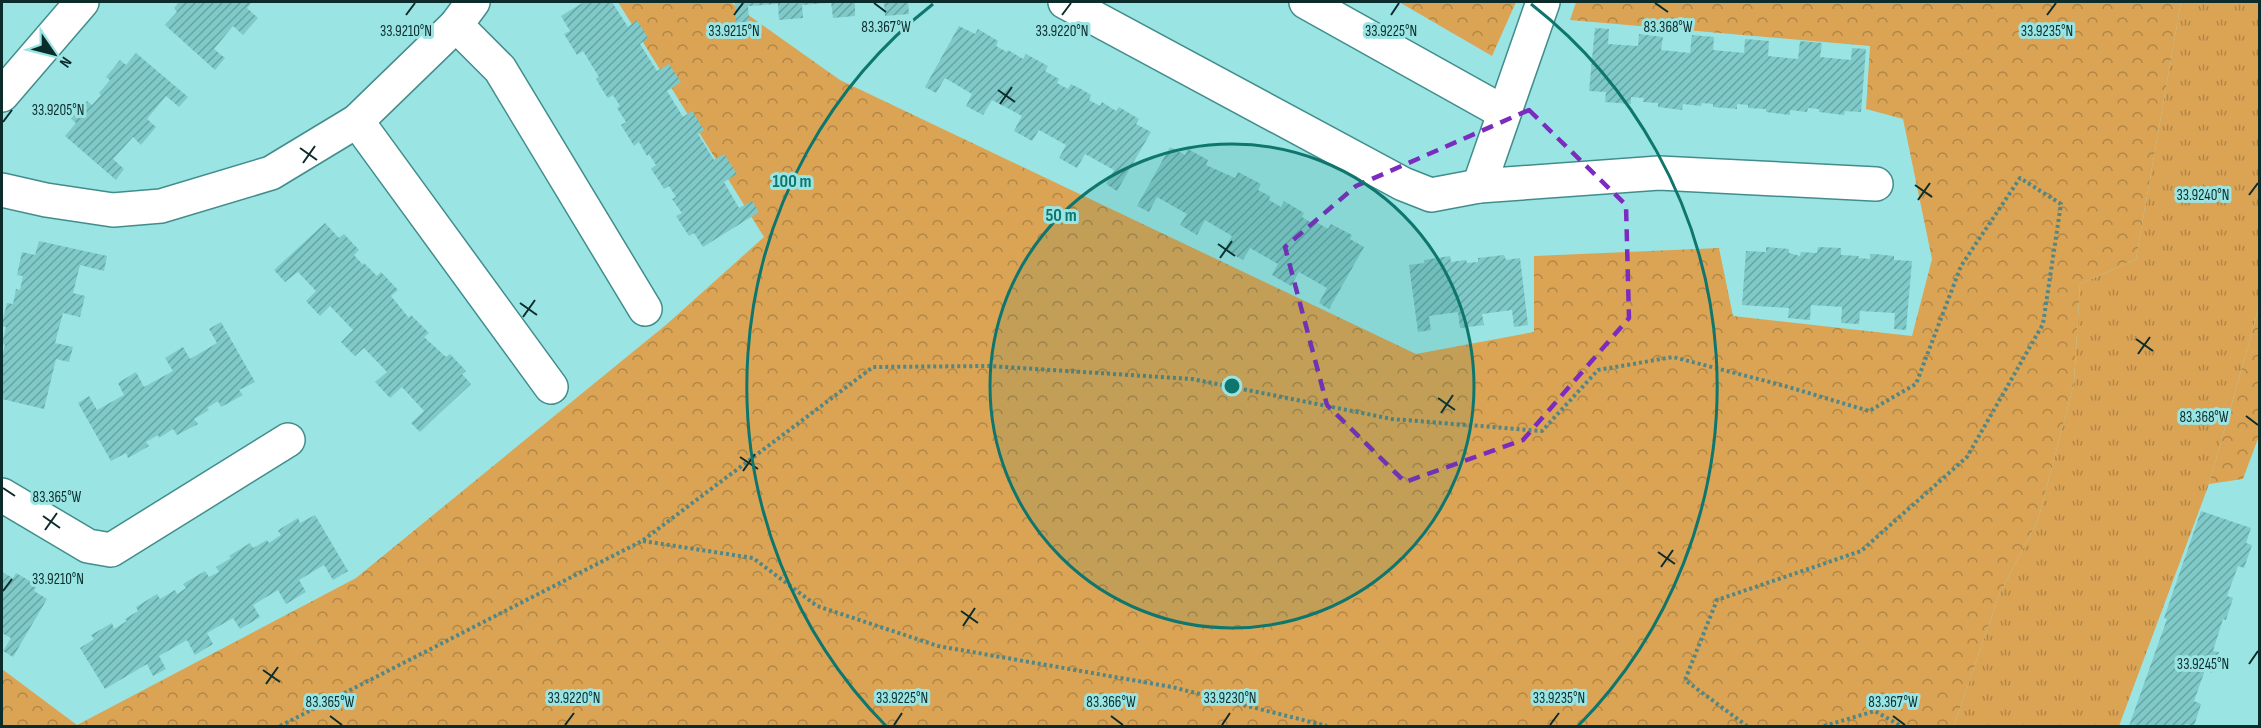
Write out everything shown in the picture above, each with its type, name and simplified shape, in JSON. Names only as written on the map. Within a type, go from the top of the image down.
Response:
[{"type":"lane","points":[[2,95],[82,2]]},
{"type":"lane","points":[[1065,2],[1403,184],[1431,195],[1479,186],[1659,173],[1876,184]]},
{"type":"lane","points":[[1306,2],[1503,112]]},
{"type":"lane","points":[[1479,186],[1543,2]]},
{"type":"lane","points":[[2,190],[46,200],[113,210],[161,206],[271,173],[357,121],[465,13],[645,309]]},
{"type":"lane","points":[[357,121],[551,387]]},
{"type":"lane","points":[[2,495],[88,546],[111,550],[288,440]]},
{"type":"path","points":[[280,726],[642,541],[873,367],[989,366],[1192,379],[1392,419],[1542,431],[1598,370],[1673,357],[1869,411],[1916,384],[1961,266],[2020,178],[2061,204],[2043,324],[1967,457],[1861,551],[1718,600],[1685,680],[1747,726]]},
{"type":"path","points":[[642,541],[753,558],[818,606],[938,646],[1172,687],[1327,726]]},
{"type":"path","points":[[1824,726],[1875,711],[1901,726]]},
{"type":"highlighted area","points":[[1529,110],[1626,205],[1629,318],[1523,440],[1405,482],[1327,405],[1285,247],[1356,186]]},
{"type":"green space","points":[[618,2],[730,2],[840,80],[1416,354],[1534,332],[1534,256],[1719,248],[1733,316],[1912,336],[1932,259],[1903,119],[1866,109],[1870,46],[1570,20],[1576,2],[2181,2],[2136,259],[2080,284],[2074,383],[2038,520],[1999,595],[1954,726],[2,726],[2,669],[77,725],[356,578],[667,324],[764,237]]},
{"type":"green space","points":[[1399,2],[1516,2],[1492,56]]},
{"type":"green space","points":[[2181,2],[2259,2],[2259,307],[2209,484],[2119,726],[1954,726],[1999,595],[2038,520],[2074,383],[2080,284],[2136,259]]},
{"type":"green space","points":[[2259,307],[2259,436],[2243,479],[2209,484]]},
{"type":"building","points":[[179,2],[252,2],[247,8],[258,18],[243,35],[233,26],[214,49],[225,58],[215,70],[165,25],[177,12],[174,8]]},
{"type":"building","points":[[584,2],[612,2],[628,27],[637,20],[648,38],[640,44],[657,71],[669,64],[681,82],[667,91],[683,117],[692,111],[704,130],[698,134],[714,160],[724,154],[737,174],[724,182],[739,208],[752,201],[759,212],[703,247],[694,233],[689,236],[676,216],[682,213],[672,199],[676,197],[669,186],[664,189],[651,169],[656,165],[649,154],[647,156],[639,142],[634,146],[621,125],[626,122],[617,108],[620,106],[613,95],[608,98],[605,94],[596,79],[599,77],[583,51],[577,55],[564,34],[570,31],[561,16]]},
{"type":"building","points":[[735,2],[828,3],[802,5],[803,18],[779,20],[778,4],[748,6],[749,22],[736,23]]},
{"type":"building","points":[[831,2],[855,2],[855,16],[833,18]]},
{"type":"building","points":[[884,2],[908,2],[909,14],[885,16]]},
{"type":"building","points":[[959,26],[975,34],[978,29],[998,41],[996,46],[1007,52],[1008,50],[1023,59],[1026,54],[1048,66],[1045,71],[1059,79],[1057,83],[1068,89],[1071,84],[1081,89],[1091,95],[1089,100],[1100,106],[1102,102],[1116,111],[1119,107],[1139,119],[1136,124],[1151,132],[1117,191],[1106,184],[1114,170],[1085,154],[1077,168],[1059,158],[1066,145],[1039,130],[1032,141],[1014,131],[1022,116],[992,100],[983,115],[966,106],[972,94],[945,78],[936,93],[925,87]]},
{"type":"building","points":[[1595,28],[1609,29],[1608,44],[1638,46],[1639,34],[1663,37],[1661,50],[1690,53],[1692,35],[1714,37],[1713,50],[1744,53],[1745,39],[1769,41],[1768,56],[1798,59],[1800,41],[1822,43],[1820,57],[1851,60],[1852,48],[1866,49],[1861,112],[1845,111],[1844,115],[1819,112],[1819,109],[1808,108],[1807,112],[1790,110],[1790,115],[1766,112],[1766,109],[1748,108],[1748,105],[1737,104],[1737,109],[1713,107],[1713,104],[1702,103],[1701,106],[1683,104],[1682,110],[1658,107],[1658,103],[1643,102],[1644,98],[1631,97],[1631,104],[1605,102],[1606,92],[1589,91]]},
{"type":"building","points":[[136,53],[188,97],[179,107],[166,96],[147,119],[156,127],[141,145],[133,137],[113,159],[124,169],[116,180],[65,136],[76,123],[71,119],[87,101],[92,105],[101,95],[99,93],[110,80],[106,77],[120,60],[126,65]]},
{"type":"building","points":[[1170,147],[1185,155],[1188,149],[1208,160],[1206,165],[1235,178],[1238,172],[1261,184],[1258,190],[1270,196],[1269,200],[1281,207],[1284,201],[1304,213],[1302,217],[1312,223],[1313,220],[1328,229],[1331,224],[1352,235],[1350,239],[1364,247],[1329,309],[1319,303],[1327,288],[1299,272],[1291,286],[1272,275],[1278,264],[1250,248],[1243,260],[1224,250],[1232,236],[1205,220],[1197,235],[1180,225],[1187,214],[1157,197],[1149,212],[1137,206]]},
{"type":"building","points":[[325,223],[339,238],[344,234],[359,250],[354,255],[363,265],[364,263],[377,276],[381,272],[398,290],[391,296],[409,318],[411,315],[429,333],[424,337],[446,357],[450,354],[466,371],[462,374],[471,384],[420,432],[411,423],[424,411],[402,387],[390,398],[375,382],[387,372],[364,348],[355,356],[341,342],[353,330],[330,306],[320,316],[306,301],[316,291],[298,272],[285,282],[274,270]]},
{"type":"building","points":[[39,241],[107,256],[104,271],[80,265],[73,293],[85,296],[80,317],[63,313],[55,343],[73,347],[69,362],[56,359],[44,409],[2,399],[2,357],[5,345],[2,344],[6,327],[2,326],[2,323],[7,303],[13,304],[16,289],[20,290],[23,276],[17,275],[22,252],[35,255]]},
{"type":"building","points":[[1766,247],[1789,249],[1789,253],[1800,256],[1801,252],[1817,253],[1818,247],[1841,248],[1841,255],[1870,259],[1870,254],[1874,254],[1894,256],[1894,260],[1912,261],[1906,330],[1894,329],[1895,313],[1860,311],[1859,324],[1841,323],[1842,307],[1811,305],[1810,320],[1788,318],[1789,308],[1742,305],[1746,251],[1766,252]]},
{"type":"building","points":[[1504,255],[1506,260],[1520,258],[1528,325],[1514,327],[1512,310],[1482,314],[1484,325],[1460,328],[1458,312],[1429,316],[1431,330],[1418,332],[1409,265],[1450,256],[1451,262],[1466,260],[1467,263],[1478,262],[1478,258]]},
{"type":"building","points":[[221,322],[255,382],[239,390],[243,395],[221,407],[218,401],[207,408],[209,410],[194,419],[198,424],[177,435],[173,429],[159,438],[158,435],[146,442],[149,446],[128,458],[126,453],[111,461],[78,403],[89,396],[97,410],[124,395],[118,383],[136,372],[144,387],[173,371],[165,358],[183,347],[190,359],[217,343],[209,329]]},
{"type":"building","points":[[2201,511],[2251,528],[2246,543],[2252,545],[2244,568],[2238,566],[2227,596],[2233,598],[2226,620],[2223,619],[2213,651],[2219,652],[2212,673],[2205,670],[2194,701],[2201,704],[2194,726],[2186,724],[2185,726],[2129,726],[2167,619],[2164,618]]},
{"type":"building","points":[[315,515],[348,571],[333,580],[324,565],[299,580],[306,592],[286,604],[278,590],[253,605],[260,617],[240,629],[233,618],[207,633],[213,644],[195,655],[187,640],[159,656],[166,669],[153,676],[147,664],[105,689],[80,648],[94,639],[91,635],[112,623],[114,629],[127,621],[125,619],[138,611],[136,607],[157,594],[160,599],[175,590],[177,594],[186,588],[183,584],[205,571],[209,577],[219,572],[216,567],[250,543],[253,548],[267,540],[269,543],[281,535],[278,531],[280,529],[298,518],[300,523]]},
{"type":"building","points":[[2,572],[13,578],[16,573],[37,585],[34,591],[47,599],[13,657],[3,651],[11,638],[2,633]]}]
